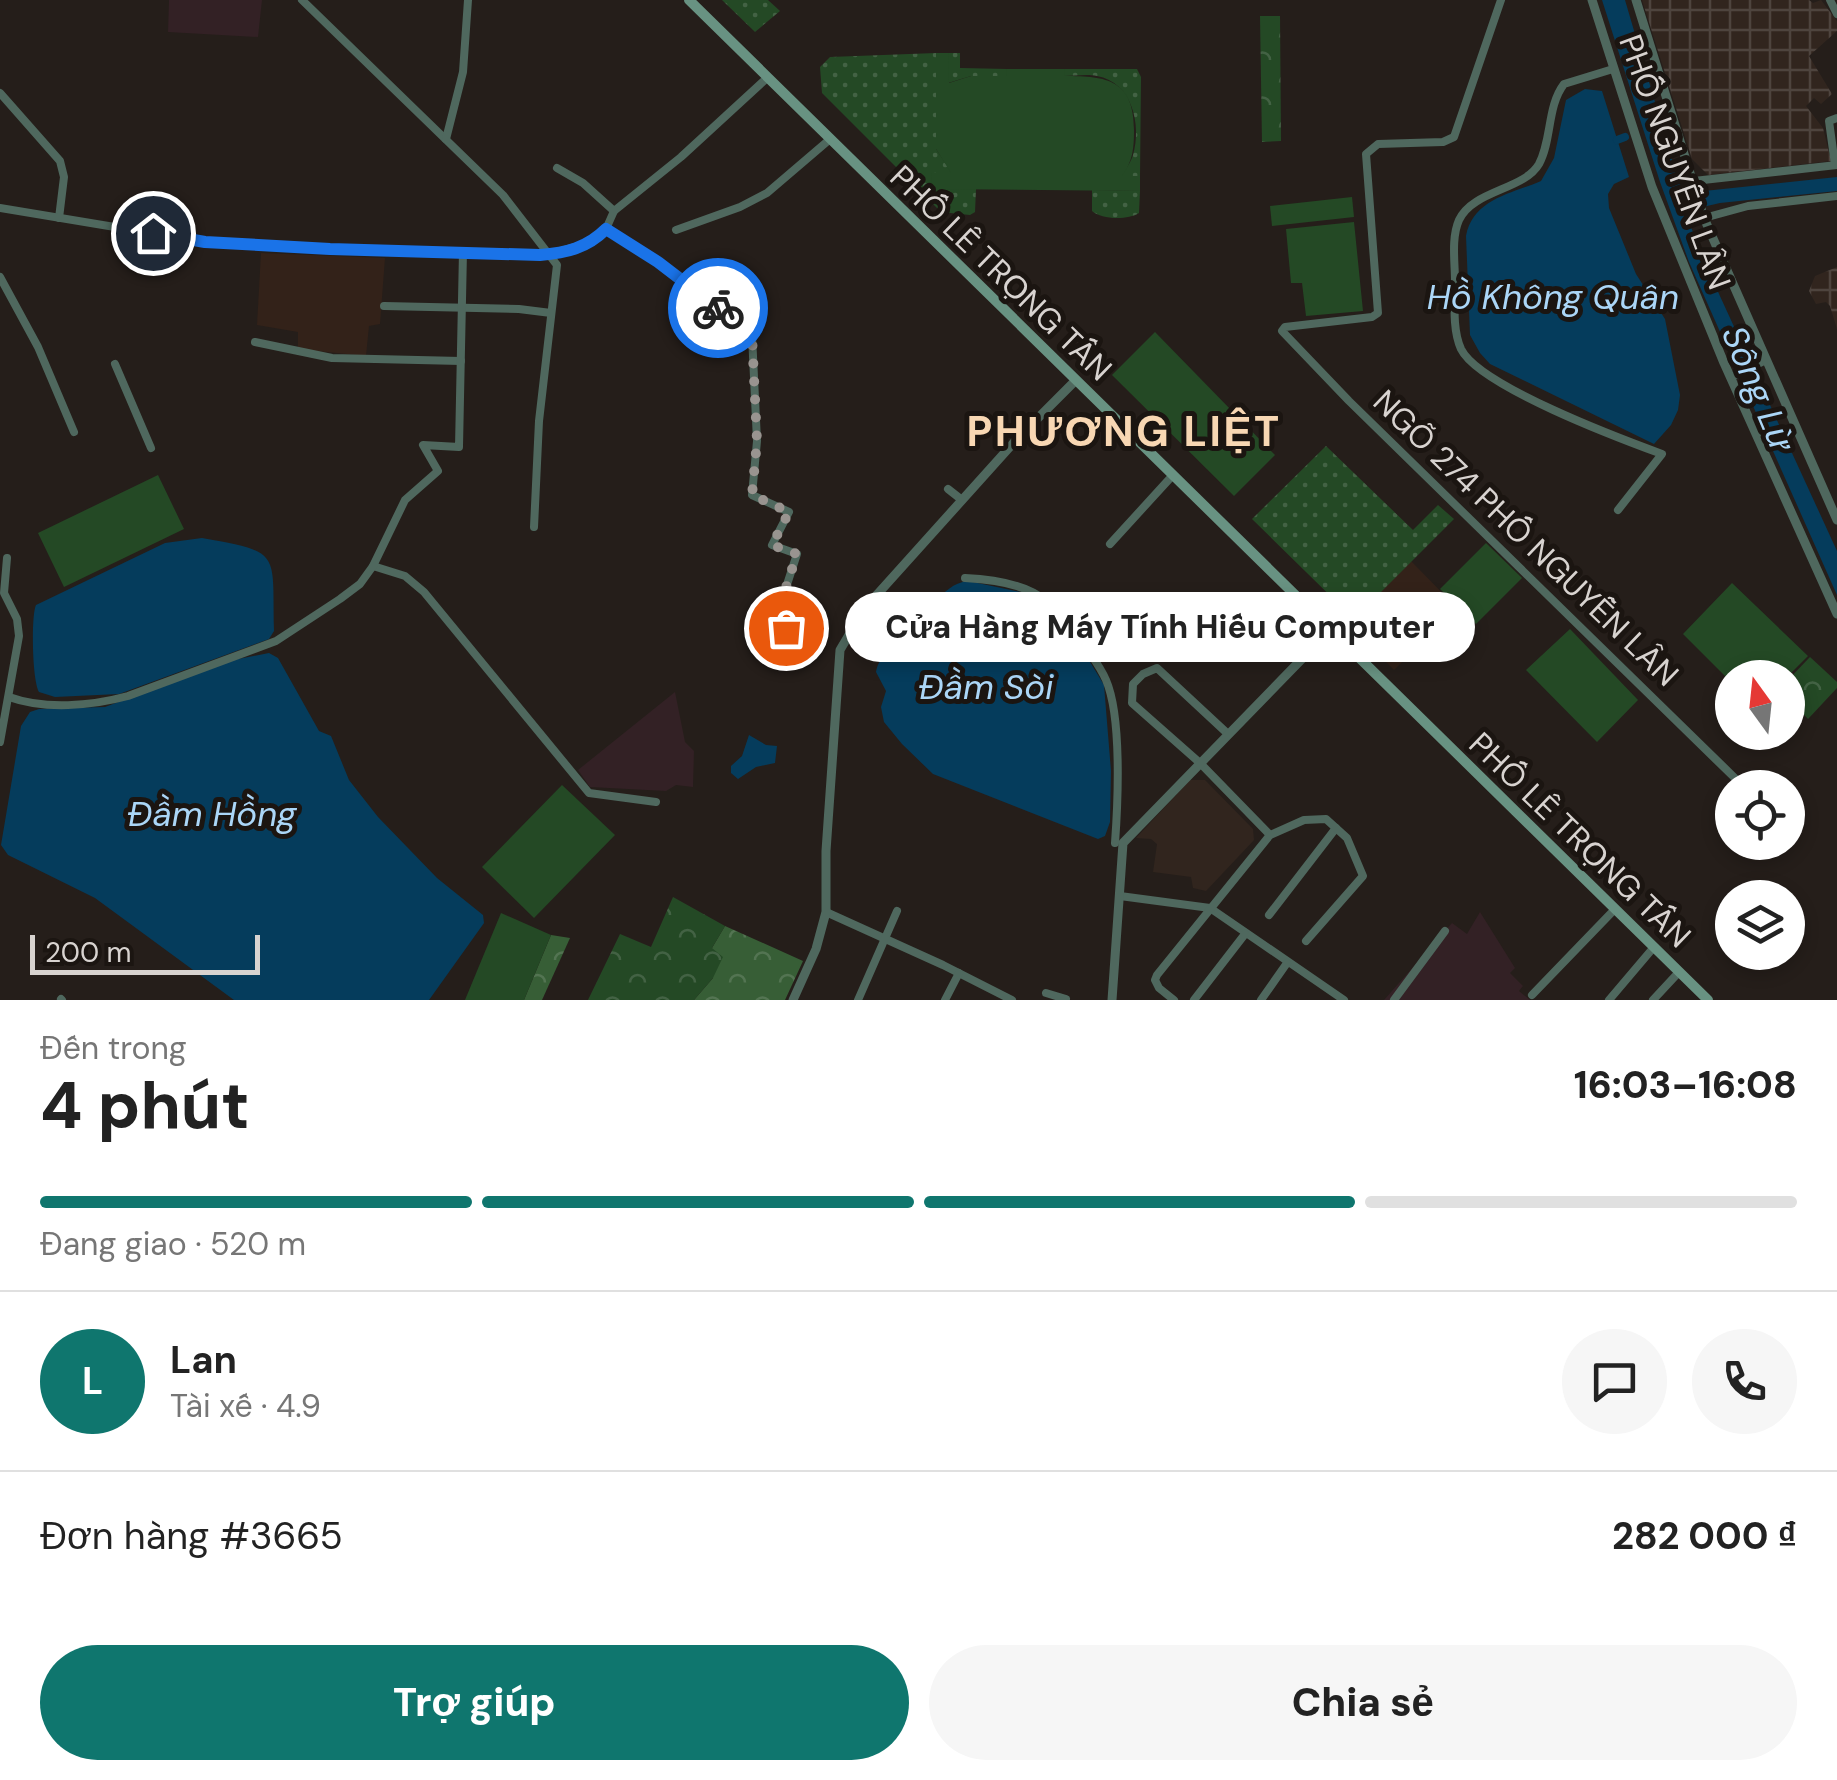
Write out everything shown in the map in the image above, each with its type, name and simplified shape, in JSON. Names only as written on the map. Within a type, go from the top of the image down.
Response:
[{"type":"main road","name":"PHỐ LÊ TRỌNG TẤN","points":[[689,0],[1708,1000]]},
{"type":"street","points":[[302,0],[503,194],[557,266],[539,420],[534,528]]},
{"type":"street","points":[[446,140],[463,72],[468,0]]},
{"type":"street","name":"NGÕ 274 PHỐ NGUYỄN LÂN","points":[[1501,0],[1454,137],[1443,142],[1378,144],[1366,154],[1378,313],[1372,318],[1282,330],[1336,388],[1727,770]]},
{"type":"street","name":"PHỐ NGUYỄN LÂN","points":[[1592,0],[1652,187],[1837,614]]},
{"type":"street","points":[[1636,0],[1702,213],[1763,362],[1837,520]]},
{"type":"street","points":[[1830,0],[1837,14]]},
{"type":"street","points":[[1613,69],[1564,84],[1558,91],[1539,163],[1474,204],[1458,222],[1455,240],[1457,335],[1462,350],[1485,374],[1588,424],[1662,454],[1618,510]]},
{"type":"street","points":[[0,208],[205,242],[550,254],[592,242],[606,229],[614,212],[767,78]]},
{"type":"street","points":[[0,93],[60,161],[64,177],[59,218]]},
{"type":"street","points":[[1695,186],[1836,165],[1829,121],[1837,118]]},
{"type":"street","points":[[676,230],[768,193],[828,140]]},
{"type":"street","points":[[557,168],[581,182],[614,212]]},
{"type":"street","points":[[1702,213],[1837,196]]},
{"type":"street","points":[[606,229],[658,262],[752,335],[757,441],[752,495],[789,512],[772,545],[797,554],[774,624],[786,628]]},
{"type":"street","points":[[9,697],[29,704],[46,704],[98,702],[128,696],[276,641],[360,584],[405,500],[438,471],[423,445],[459,446],[463,251]]},
{"type":"street","points":[[0,277],[38,347],[74,432]]},
{"type":"street","points":[[384,306],[518,309],[551,314]]},
{"type":"street","points":[[255,342],[332,358],[461,361]]},
{"type":"street","points":[[1734,376],[1763,362]]},
{"type":"street","points":[[114,364],[151,448]]},
{"type":"street","points":[[793,1000],[820,938],[826,912],[826,851],[840,650],[865,608],[1076,380]]},
{"type":"street","points":[[1110,544],[1173,475]]},
{"type":"street","points":[[948,489],[962,500]]},
{"type":"street","points":[[0,742],[19,636],[17,620],[4,592],[7,558]]},
{"type":"street","points":[[373,566],[405,576],[424,592],[589,794],[656,802]]},
{"type":"street","points":[[965,578],[1015,585],[1050,602],[1098,665],[1110,690],[1115,730],[1114,843]]},
{"type":"street","points":[[1112,1000],[1123,844],[1330,630]]},
{"type":"street","points":[[1228,734],[1157,668],[1132,684],[1132,703],[1200,763],[1270,836]]},
{"type":"street","points":[[1174,1000],[1155,980],[1270,836],[1304,820],[1326,818],[1347,838],[1364,876],[1306,941]]},
{"type":"street","points":[[1269,915],[1336,828]]},
{"type":"street","points":[[1120,896],[1210,908],[1344,1000]]},
{"type":"street","points":[[1532,995],[1615,909]]},
{"type":"street","points":[[858,1000],[898,911]]},
{"type":"street","points":[[826,912],[1012,1000]]},
{"type":"street","points":[[1394,1000],[1445,931]]},
{"type":"street","points":[[1194,1000],[1245,934]]},
{"type":"street","points":[[1609,1000],[1654,947]]},
{"type":"street","points":[[1262,1000],[1287,963]]},
{"type":"street","points":[[1654,1000],[1679,972]]},
{"type":"street","points":[[945,1000],[959,974]]},
{"type":"street","points":[[1326,1000],[1332,991]]},
{"type":"street","points":[[1046,994],[1066,999]]},
{"type":"shaded area","points":[[169,0],[262,0],[258,37],[168,32]]},
{"type":"shaded area","points":[[1642,0],[1821,0],[1837,21],[1837,31],[1809,56],[1832,94],[1821,104],[1814,98],[1806,106],[1823,128],[1831,161],[1708,175],[1692,159]]},
{"type":"shaded area","points":[[261,253],[385,258],[380,324],[369,326],[366,356],[298,349],[298,332],[257,325]]},
{"type":"shaded area","points":[[1837,267],[1837,329],[1830,306],[1826,302],[1816,304],[1809,291],[1815,276]]},
{"type":"shaded area","points":[[1410,560],[1457,608],[1394,670],[1349,624]]},
{"type":"shaded area","points":[[675,692],[685,742],[694,751],[693,787],[676,785],[666,791],[590,787],[578,770]]},
{"type":"shaded area","points":[[1190,780],[1205,780],[1253,829],[1254,840],[1206,891],[1193,888],[1191,877],[1153,872],[1157,844],[1151,839],[1136,838]]},
{"type":"shaded area","points":[[1480,912],[1515,968],[1510,973],[1523,986],[1519,991],[1530,1000],[1384,1000],[1452,923],[1467,934]]},
{"type":"green space","points":[[722,0],[768,0],[780,11],[755,32]]},
{"type":"green space","points":[[1260,16],[1280,16],[1281,141],[1262,142]]},
{"type":"green space","points":[[936,53],[936,149],[952,173],[931,188],[976,189],[975,212],[970,215],[941,212],[822,93],[820,67],[830,57]]},
{"type":"green space","points":[[936,53],[948,53],[949,83],[971,76],[1006,76],[1007,69],[1064,69],[1065,76],[1094,77],[1115,84],[1129,100],[1133,113],[1132,154],[1122,176],[1140,176],[1140,191],[931,189],[932,173],[951,173],[936,149]]},
{"type":"green space","points":[[948,53],[960,53],[960,68],[1007,69],[1007,76],[971,76],[948,83]]},
{"type":"green space","points":[[1064,69],[1137,69],[1141,77],[1140,176],[1121,176],[1132,158],[1136,131],[1132,106],[1126,96],[1109,80],[1093,75],[1064,76]]},
{"type":"green space","points":[[1092,190],[1140,191],[1139,213],[1115,218],[1096,214],[1092,211]]},
{"type":"green space","points":[[1352,197],[1354,217],[1272,226],[1270,206]]},
{"type":"green space","points":[[1354,222],[1363,311],[1306,316],[1302,283],[1291,283],[1286,229]]},
{"type":"green space","points":[[1155,332],[1275,455],[1234,496],[1112,375]]},
{"type":"green space","points":[[1326,446],[1413,530],[1438,505],[1454,519],[1354,619],[1252,519]]},
{"type":"green space","points":[[158,475],[184,529],[64,587],[38,533]]},
{"type":"green space","points":[[1486,543],[1522,578],[1476,624],[1440,589]]},
{"type":"green space","points":[[1732,583],[1808,656],[1804,660],[1715,660],[1715,666],[1683,634]]},
{"type":"green space","points":[[1570,629],[1638,700],[1597,742],[1526,670]]},
{"type":"green space","points":[[1810,657],[1837,682],[1837,688],[1808,719],[1805,716],[1805,662]]},
{"type":"green space","points":[[562,785],[615,835],[534,918],[482,867]]},
{"type":"green space","points":[[673,897],[725,926],[712,948],[723,957],[713,978],[694,1000],[588,1000],[620,934],[651,947]]},
{"type":"green space","points":[[501,913],[551,935],[524,1000],[465,1000]]},
{"type":"green space","points":[[725,926],[803,961],[785,1000],[694,1000],[713,978],[712,948]]},
{"type":"green space","points":[[551,935],[570,938],[542,1000],[524,1000]]},
{"type":"water","name":"Sông Lừ","points":[[1602,0],[1625,0],[1685,193],[1837,177],[1837,191],[1694,209],[1691,227],[1837,551],[1837,595],[1689,262]]},
{"type":"water","name":"Hồ Không Quân","points":[[1585,89],[1602,91],[1629,177],[1614,184],[1608,194],[1609,208],[1636,274],[1665,319],[1680,395],[1671,425],[1654,444],[1490,364],[1470,335],[1466,236],[1470,224],[1485,206],[1541,181],[1554,158],[1566,100]]},
{"type":"water","points":[[202,538],[247,547],[268,560],[274,605],[274,631],[269,639],[119,694],[55,697],[39,692],[33,648],[36,605],[165,543]]},
{"type":"water","name":"Đầm Sòi","points":[[968,581],[1040,600],[1072,632],[1104,685],[1111,771],[1110,822],[1105,836],[1098,839],[933,774],[884,722],[881,707],[886,691],[876,672],[879,662],[911,616],[953,586]]},
{"type":"water","name":"Đầm Hồng","points":[[269,653],[278,658],[319,731],[331,736],[349,780],[378,817],[437,878],[483,915],[484,923],[429,1000],[234,1000],[95,898],[8,855],[1,845],[21,726],[30,712],[105,707],[228,661]]},
{"type":"water","points":[[749,735],[766,745],[777,746],[775,763],[756,767],[738,779],[731,773],[731,766],[742,756]]},
{"type":"waterway","points":[[1617,140],[1625,137]]},
{"type":"way so far","points":[[718,308],[752,335],[757,441],[752,495],[789,512],[772,545],[797,554],[774,624],[786,628]]},
{"type":"place","name":"Cửa Hàng Máy Tính Hiếu Computer","points":[[786,628]]},
{"type":"district","name":"PHƯƠNG LIỆT","points":[[1124,431]]},
{"type":"route","points":[[153,233],[205,242],[540,255],[592,242],[606,229],[658,262],[718,308]]}]
